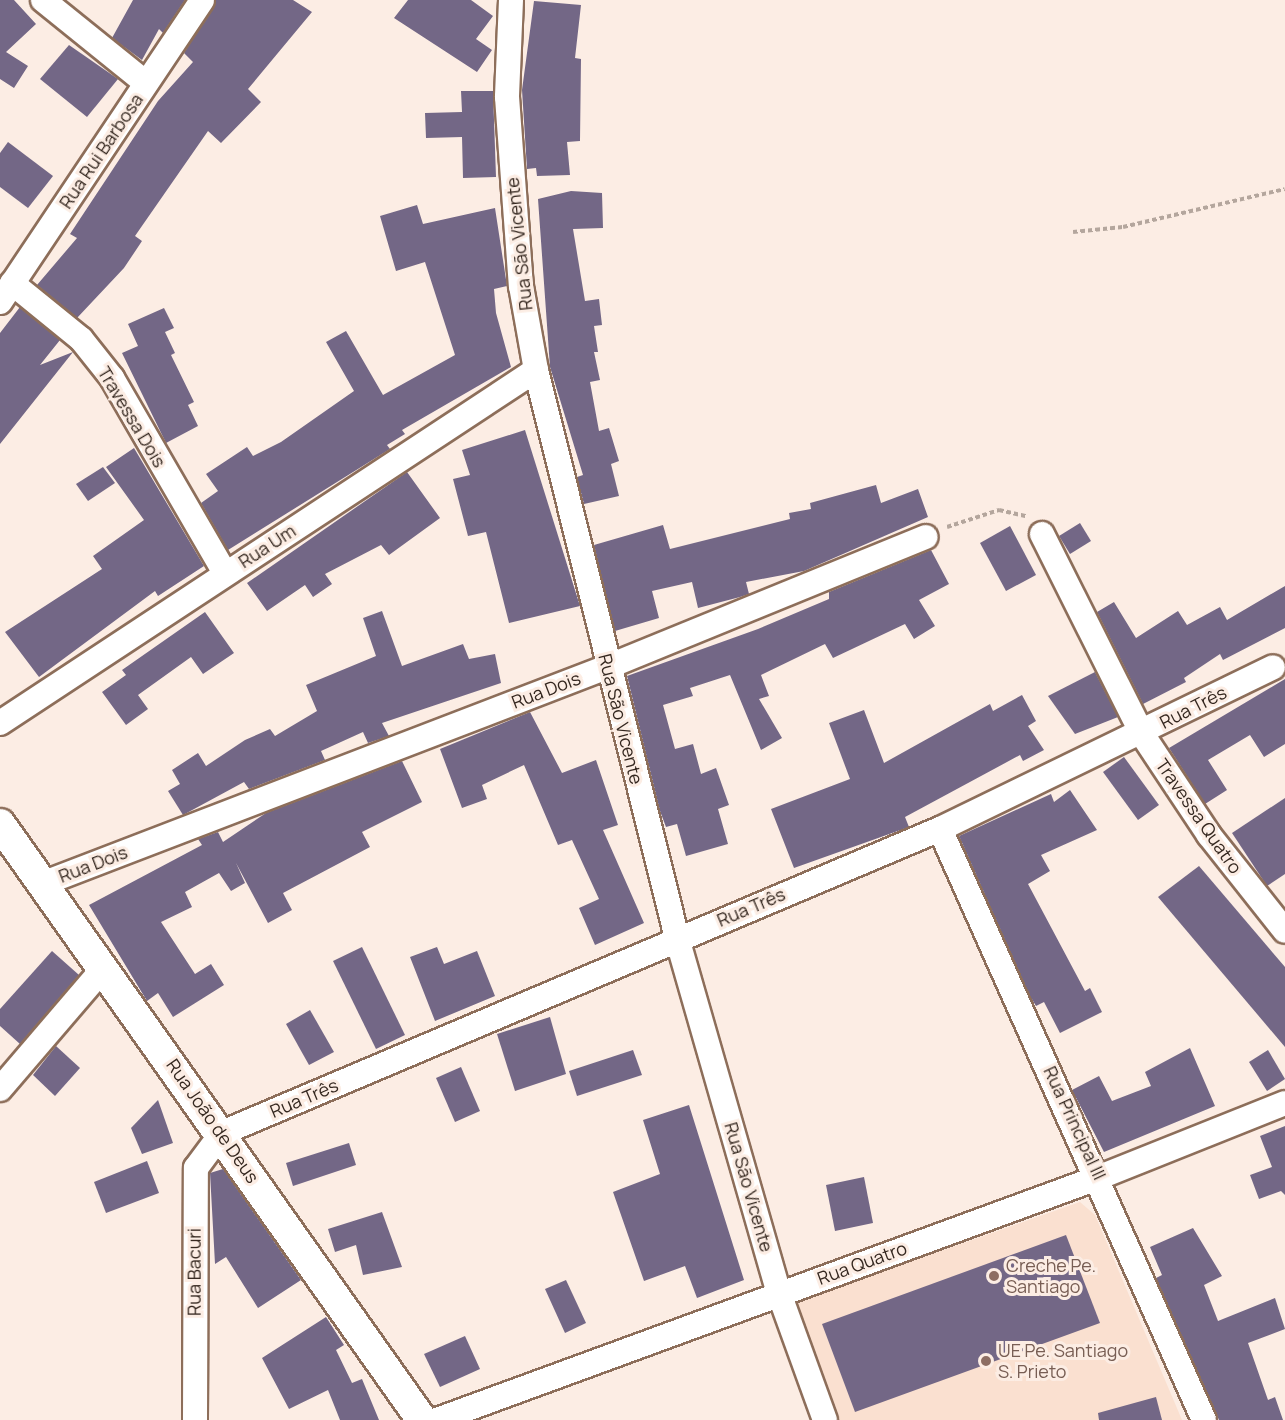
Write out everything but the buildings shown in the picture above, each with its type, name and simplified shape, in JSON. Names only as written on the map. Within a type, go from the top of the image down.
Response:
[{"type":"street","points":[[43,0],[146,83]]},
{"type":"street","name":"Rua Rui Barbosa","points":[[6,292],[202,0]]},
{"type":"street","name":"Rua São Vicente","points":[[511,0],[507,108],[521,286],[536,370],[607,667],[677,938],[779,1293],[825,1420]]},
{"type":"street","name":"Travessa Dois","points":[[6,292],[81,339],[112,378],[225,573]]},
{"type":"street","name":"Rua Um","points":[[0,723],[536,370]]},
{"type":"street","name":"Travessa Quatro","points":[[1042,534],[1142,734],[1209,834],[1285,932]]},
{"type":"street","name":"Rua Dois","points":[[42,884],[607,667],[925,537]]},
{"type":"street","name":"Rua Três","points":[[222,1133],[677,938],[940,829],[1142,734],[1273,666]]},
{"type":"street","name":"Rua João de Deus","points":[[0,824],[222,1133],[422,1420]]},
{"type":"street","name":"Rua Principal III","points":[[940,829],[1100,1177],[1204,1420]]},
{"type":"street","points":[[0,1089],[103,969]]},
{"type":"street","name":"Rua Quatro","points":[[437,1420],[1100,1177],[1285,1102]]},
{"type":"street","name":"Rua Bacuri","points":[[195,1420],[196,1168],[222,1133]]},
{"type":"path","points":[[1073,232],[1123,226],[1285,189]]},
{"type":"path","points":[[925,537],[999,510],[1033,519],[1042,534]]},
{"type":"shaded area","name":"UE Pe. Santiago S. Prieto","points":[[1080,1202],[1095,1215],[1182,1420],[838,1420],[793,1303]]},
{"type":"place","name":"Creche Pe. Santiago","points":[[994,1276]]},
{"type":"place","name":"UE Pe. Santiago S. Prieto","points":[[986,1361]]}]
